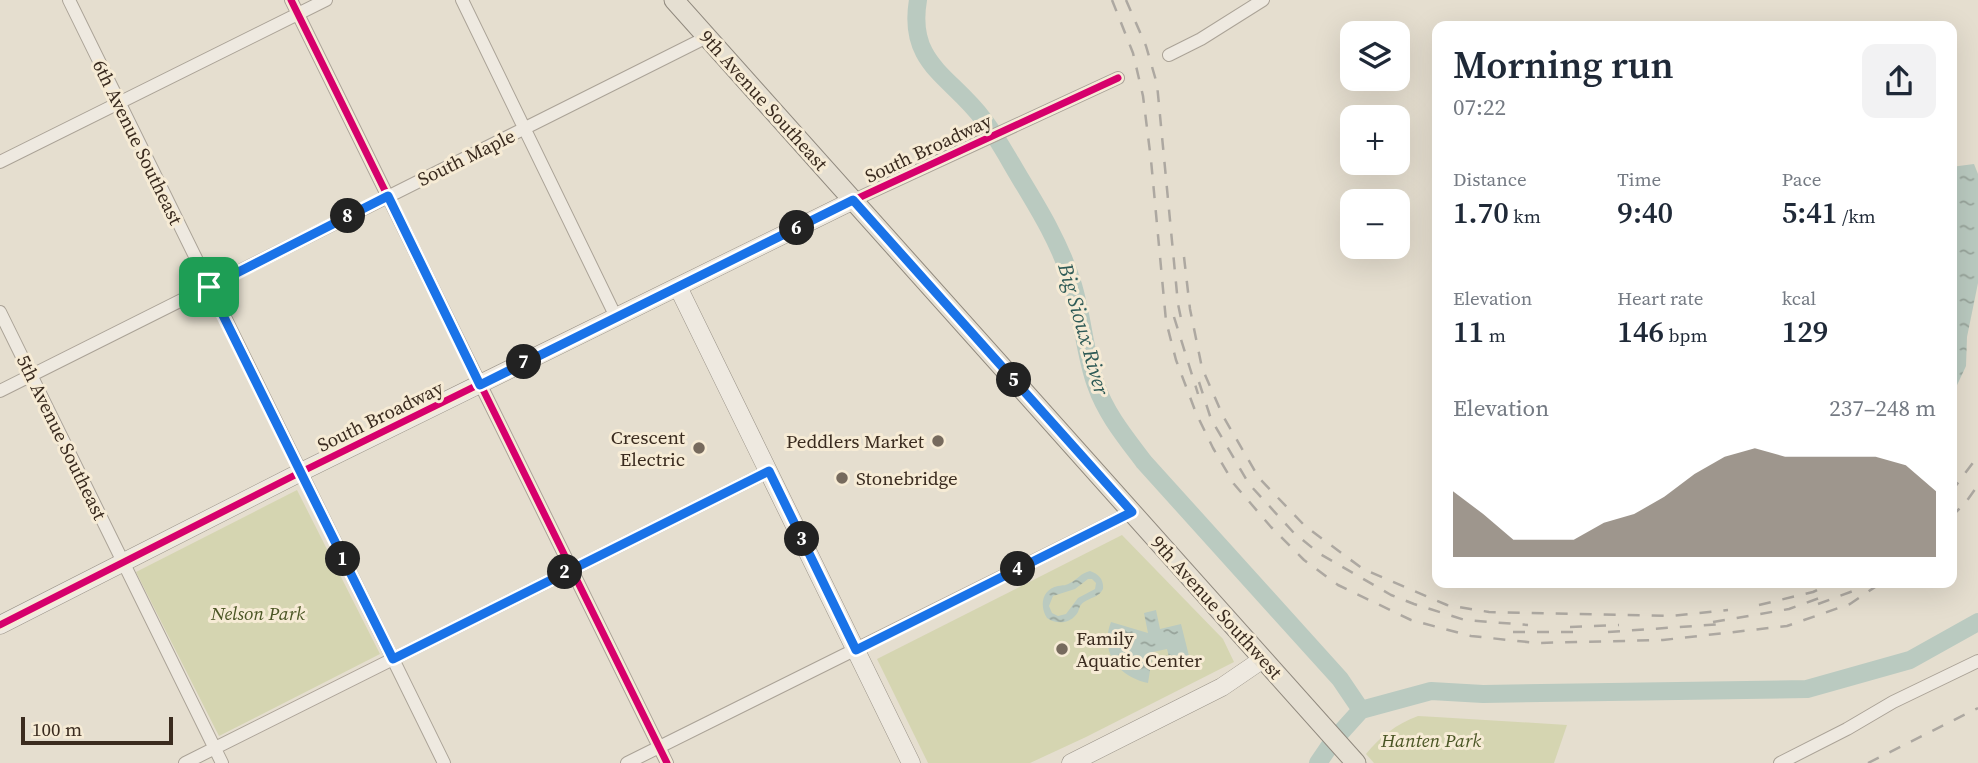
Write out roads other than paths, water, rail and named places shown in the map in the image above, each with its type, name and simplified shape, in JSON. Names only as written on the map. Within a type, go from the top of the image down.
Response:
[{"type":"main road","name":"9th Avenue Southeast","points":[[674,0],[853,200]]},
{"type":"main road","name":"9th Avenue Southwest","points":[[853,200],[1356,763]]},
{"type":"street","name":"6th Avenue Southeast","points":[[69,0],[444,763]]},
{"type":"street","points":[[291,0],[667,763]]},
{"type":"street","points":[[0,162],[326,0]]},
{"type":"street","points":[[463,0],[617,317]]},
{"type":"street","points":[[1169,55],[1201,39],[1263,0]]},
{"type":"street","name":"South Maple","points":[[0,391],[707,37]]},
{"type":"street","name":"South Broadway","points":[[0,625],[301,472],[853,200],[1118,78]]},
{"type":"street","points":[[678,287],[911,763]]},
{"type":"street","name":"5th Avenue Southeast","points":[[0,312],[222,763]]},
{"type":"street","points":[[185,763],[769,471]]},
{"type":"street","points":[[627,763],[1132,512]]},
{"type":"street","points":[[1072,763],[1222,687],[1263,659]]},
{"type":"street","points":[[1780,763],[1835,736],[1893,702],[1978,661]]},
{"type":"water","points":[[1974,164],[1978,174],[1978,283],[1967,337],[1966,366],[1957,385],[1957,166]]},
{"type":"water","points":[[1087,572],[1093,572],[1100,578],[1103,583],[1101,592],[1082,603],[1075,616],[1068,621],[1059,622],[1047,618],[1043,608],[1045,594]],"holes":[[[1092,579],[1096,583],[1095,589],[1078,598],[1066,614],[1058,616],[1052,613],[1049,606],[1053,596],[1075,589]]]},
{"type":"water","points":[[1156,610],[1160,629],[1181,624],[1190,660],[1171,665],[1167,649],[1153,652],[1148,683],[1128,675],[1114,662],[1108,633],[1111,622],[1148,633],[1144,613]]},
{"type":"waterway","name":"Big Sioux River","points":[[918,0],[916,22],[925,54],[988,126],[1056,241],[1076,295],[1092,372],[1100,396],[1111,416],[1144,462],[1340,679],[1361,710]]},
{"type":"waterway","points":[[1361,710],[1431,691],[1483,694],[1807,689],[1910,660],[1978,622]]},
{"type":"waterway","name":"Big Sioux River","points":[[1318,763],[1333,741],[1361,710]]},
{"type":"railway","points":[[1112,0],[1133,53],[1143,96],[1166,321],[1176,360],[1196,413],[1234,484],[1304,560],[1338,585],[1411,620],[1471,636],[1537,643],[1663,640],[1787,626],[1850,604],[1874,588]]},
{"type":"railway","points":[[1126,0],[1146,46],[1157,84],[1178,304],[1183,328]]},
{"type":"railway","points":[[1184,257],[1190,309],[1202,368],[1223,416],[1259,478],[1305,526],[1363,569],[1447,605],[1489,612],[1672,616],[1728,610]]},
{"type":"railway","points":[[1174,317],[1198,394]]},
{"type":"railway","points":[[1199,382],[1211,419],[1249,484],[1294,533],[1320,554],[1391,595],[1414,604],[1465,620],[1528,625]]},
{"type":"railway","points":[[1957,484],[1978,456]]},
{"type":"railway","points":[[1957,511],[1978,485]]},
{"type":"railway","points":[[1759,605],[1821,588]]},
{"type":"railway","points":[[1818,604],[1858,588]]},
{"type":"railway","points":[[1713,622],[1789,609],[1825,596]]},
{"type":"railway","points":[[1608,632],[1723,624]]},
{"type":"railway","points":[[1570,627],[1619,625]]},
{"type":"railway","points":[[1513,632],[1580,632]]},
{"type":"railway","points":[[1868,763],[1978,708]]},
{"type":"place","name":"Peddlers Market","points":[[938,441]]},
{"type":"place","name":"Crescent Electric","points":[[699,448]]},
{"type":"place","name":"Stonebridge","points":[[842,478]]},
{"type":"place","name":"Family Aquatic Center","points":[[1062,649]]},
{"type":"park label","name":"Nelson Park","points":[[258,613]]},
{"type":"park label","name":"Hanten Park","points":[[1431,740]]}]
